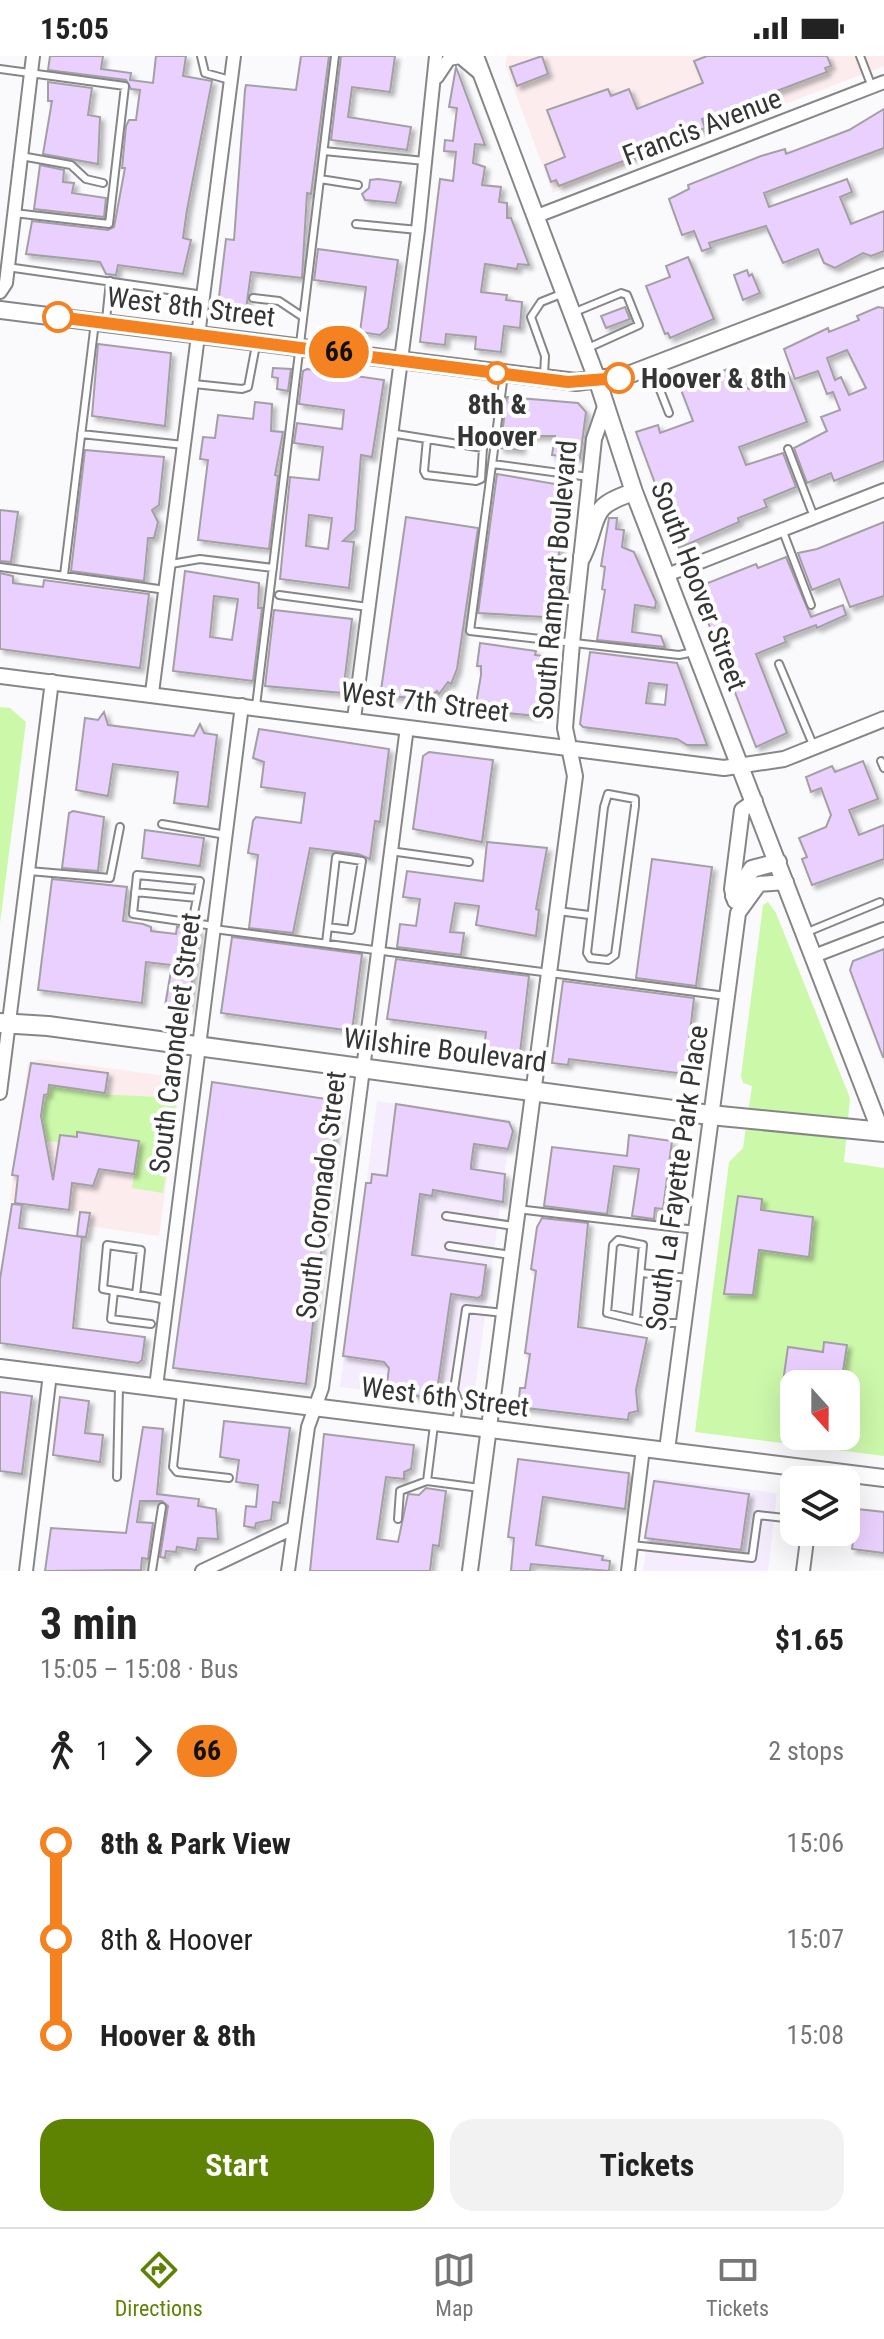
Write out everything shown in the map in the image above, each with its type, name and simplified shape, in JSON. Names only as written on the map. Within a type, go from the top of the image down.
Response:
[{"type":"main road","name":"South Hoover Street","points":[[475,56],[598,382],[634,492],[882,1132]]},
{"type":"main road","name":"West 8th Street","points":[[0,310],[544,379],[598,382],[651,367],[884,277]]},
{"type":"main road","points":[[582,557],[596,512],[611,500],[634,492]]},
{"type":"main road","points":[[734,896],[752,869],[778,862]]},
{"type":"main road","name":"Wilshire Boulevard","points":[[5,1023],[533,1089],[710,1115],[882,1132]]},
{"type":"main road","name":"West 6th Street","points":[[0,1368],[667,1450],[780,1469]]},
{"type":"main road","name":"West 6th Street","points":[[860,1477],[884,1478]]},
{"type":"street","points":[[0,292],[7,267],[33,56]]},
{"type":"street","points":[[152,693],[234,56]]},
{"type":"street","points":[[354,719],[418,230],[436,56]]},
{"type":"street","points":[[435,80],[449,59],[460,57],[468,60],[483,77]]},
{"type":"street","name":"Francis Avenue","points":[[537,216],[878,84]]},
{"type":"street","name":"South Rampart Boulevard","points":[[470,1571],[575,776],[565,728],[572,643],[596,427],[606,404]]},
{"type":"street","points":[[667,575],[884,490]]},
{"type":"street","name":"West 7th Street","points":[[0,676],[152,693],[720,768],[784,759],[884,719]]},
{"type":"street","points":[[0,1093],[5,1023],[29,871],[52,681]]},
{"type":"street","name":"South Carondelet Street","points":[[156,1387],[226,835],[249,706]]},
{"type":"street","name":"South Coronado Street","points":[[288,1571],[313,1407],[322,1388],[360,1068],[407,727]]},
{"type":"street","name":"South La Fayette Park Place","points":[[667,1450],[738,913],[734,896],[742,810],[755,801]]},
{"type":"street","points":[[738,913],[759,884],[786,882]]},
{"type":"street","points":[[814,956],[884,929]]},
{"type":"street","points":[[26,1571],[50,1374]]},
{"type":"street","points":[[628,1571],[643,1448]]},
{"type":"street","points":[[205,1570],[293,1528]]},
{"type":"street","points":[[803,1571],[806,1546]]},
{"type":"lane","points":[[201,56],[205,73],[230,80]]},
{"type":"lane","points":[[249,706],[273,568],[335,56]]},
{"type":"lane","points":[[860,56],[878,84]]},
{"type":"lane","points":[[0,69],[125,86],[109,224],[14,213]]},
{"type":"lane","points":[[324,151],[425,161]]},
{"type":"lane","points":[[21,156],[71,165],[86,179],[103,183]]},
{"type":"lane","points":[[320,179],[358,185]]},
{"type":"lane","points":[[356,224],[418,230]]},
{"type":"lane","points":[[7,267],[204,295]]},
{"type":"lane","points":[[64,575],[81,434],[110,281]]},
{"type":"lane","points":[[544,379],[545,356],[531,317],[541,302],[564,293]]},
{"type":"lane","points":[[572,313],[621,293],[627,295],[639,325],[622,336],[585,350]]},
{"type":"lane","points":[[253,298],[279,301],[303,317]]},
{"type":"lane","points":[[194,384],[236,389],[248,387],[257,341]]},
{"type":"lane","points":[[651,367],[669,413]]},
{"type":"lane","points":[[504,374],[470,631],[679,655],[697,652]]},
{"type":"lane","points":[[390,433],[483,448],[481,479],[426,475],[427,439]]},
{"type":"lane","points":[[81,434],[184,445]]},
{"type":"lane","points":[[788,449],[814,517]]},
{"type":"lane","points":[[493,464],[589,477]]},
{"type":"lane","points":[[782,529],[811,605]]},
{"type":"lane","points":[[171,564],[200,559],[273,568]]},
{"type":"lane","points":[[0,567],[166,590]]},
{"type":"lane","points":[[279,595],[368,607]]},
{"type":"lane","points":[[779,664],[814,747]]},
{"type":"lane","points":[[608,794],[630,797],[635,799],[635,806],[612,959],[588,957],[589,915],[606,797],[608,794]]},
{"type":"lane","points":[[162,824],[226,835]]},
{"type":"lane","points":[[29,871],[110,878],[120,827]]},
{"type":"lane","points":[[390,851],[469,862]]},
{"type":"lane","points":[[326,943],[336,857],[362,861],[351,930],[328,927]]},
{"type":"lane","points":[[192,923],[200,881],[137,875],[133,914],[214,928],[376,951],[727,997]]},
{"type":"lane","points":[[135,892],[197,898]]},
{"type":"lane","points":[[805,933],[880,902]]},
{"type":"lane","points":[[555,910],[589,915]]},
{"type":"lane","points":[[516,1208],[696,1230]]},
{"type":"lane","points":[[446,1216],[514,1226]]},
{"type":"lane","points":[[636,1319],[643,1245],[615,1241],[606,1309],[612,1316],[636,1319],[684,1323]]},
{"type":"lane","points":[[136,1295],[141,1250],[107,1245],[103,1289],[136,1295],[167,1300]]},
{"type":"lane","points":[[449,1246],[511,1255]]},
{"type":"lane","points":[[641,1273],[689,1278]]},
{"type":"lane","points":[[114,1291],[111,1319],[151,1324]]},
{"type":"lane","points":[[456,1424],[459,1402],[454,1390],[466,1309],[504,1313]]},
{"type":"lane","points":[[117,1477],[119,1383]]},
{"type":"lane","points":[[181,1390],[173,1467],[177,1472],[229,1478]]},
{"type":"lane","points":[[427,1481],[434,1422]]},
{"type":"lane","points":[[398,1519],[400,1491],[427,1481],[480,1488]]},
{"type":"lane","points":[[152,1571],[162,1507]]},
{"type":"lane","points":[[631,1544],[752,1558],[758,1515],[780,1517]]},
{"type":"shaded area","points":[[507,56],[884,56],[884,66],[553,193],[505,65]]},
{"type":"shaded area","points":[[40,1059],[181,1078],[159,1236],[88,1226],[89,1213],[10,1201],[28,1063]]},
{"type":"shaded area","points":[[377,1101],[512,1120],[473,1404],[340,1387]]},
{"type":"shaded area","points":[[655,1478],[777,1493],[768,1571],[643,1571]]},
{"type":"green space","points":[[0,707],[10,708],[26,722],[0,923]]},
{"type":"green space","points":[[768,902],[776,913],[850,1098],[844,1162],[884,1168],[884,1456],[837,1450],[860,1450],[860,1370],[780,1370],[780,1443],[695,1432],[729,1162],[743,1148],[752,1086],[743,1083],[741,1076],[763,905]]},
{"type":"green space","points":[[49,1085],[98,1094],[177,1098],[163,1193],[132,1188],[139,1141],[78,1132],[77,1137],[60,1135],[59,1142],[46,1141],[41,1116]]},
{"type":"building","points":[[50,56],[103,56],[101,69],[131,73],[130,80],[153,83],[156,56],[186,56],[183,76],[212,81],[187,210],[183,238],[191,240],[183,274],[118,265],[116,275],[106,274],[100,262],[26,254],[32,221],[108,230],[114,227],[125,168],[122,168],[126,126],[129,120],[136,120],[140,90],[131,89],[126,80],[48,70]]},
{"type":"building","points":[[301,56],[329,56],[311,194],[307,193],[302,278],[251,272],[245,317],[225,314],[218,305],[226,239],[234,240],[246,85],[296,90]]},
{"type":"building","points":[[341,56],[395,56],[390,92],[352,87],[348,117],[411,127],[407,150],[331,140]]},
{"type":"building","points":[[542,56],[548,74],[517,86],[510,67]]},
{"type":"building","points":[[707,56],[827,56],[831,66],[825,68],[827,72],[702,119],[705,128],[559,186],[556,180],[551,182],[545,165],[565,157],[547,110],[608,89],[611,96],[629,89],[637,109],[703,83],[694,61]]},
{"type":"building","points":[[456,67],[485,145],[475,144],[473,163],[485,167],[482,185],[501,187],[499,202],[507,203],[507,218],[511,218],[529,265],[518,264],[517,269],[485,264],[481,292],[507,295],[506,300],[522,302],[520,328],[504,326],[501,352],[475,349],[476,337],[446,334],[445,345],[420,342],[440,179],[453,181],[456,152],[444,151],[445,140],[453,141],[457,108],[449,107]]},
{"type":"building","points":[[48,82],[92,88],[88,115],[100,117],[98,164],[43,154],[52,101],[48,101]]},
{"type":"building","points":[[884,109],[884,148],[764,193],[769,207],[847,179],[852,192],[840,197],[851,224],[884,211],[884,251],[871,256],[863,253],[835,268],[824,263],[818,249],[783,263],[766,226],[709,243],[711,248],[702,251],[694,231],[682,235],[669,199],[689,189],[688,185],[761,156],[785,149],[786,154],[849,130]]},
{"type":"building","points":[[40,165],[64,170],[63,182],[74,183],[72,193],[106,198],[104,217],[34,209]]},
{"type":"building","points":[[370,180],[401,182],[396,203],[365,200],[362,194],[369,188]]},
{"type":"building","points":[[318,249],[398,260],[388,328],[380,335],[360,332],[366,287],[314,280]]},
{"type":"building","points":[[688,257],[714,319],[670,338],[668,333],[665,334],[646,286],[670,277],[666,266]]},
{"type":"building","points":[[747,270],[760,293],[743,300],[734,275]]},
{"type":"building","points":[[625,307],[630,319],[606,328],[601,316]]},
{"type":"building","points":[[878,307],[884,308],[884,461],[834,481],[831,473],[807,483],[794,448],[827,431],[821,417],[840,410],[833,392],[827,394],[818,371],[795,379],[784,349],[828,328],[829,332],[859,320],[857,316]],"holes":[[[847,350],[866,388],[849,395],[841,377],[835,380],[827,358]]]},
{"type":"building","points":[[98,344],[171,353],[165,426],[92,416]]},
{"type":"building","points":[[735,366],[742,385],[749,389],[788,373],[807,422],[739,447],[746,465],[783,453],[796,487],[764,500],[767,507],[738,518],[739,522],[679,548],[636,432],[658,425],[660,433],[693,421],[680,387],[689,384],[687,378],[697,374],[700,380]]},
{"type":"building","points":[[273,368],[291,369],[288,391],[277,389],[278,378],[272,377]]},
{"type":"building","points":[[307,369],[384,380],[372,457],[361,455],[355,530],[343,541],[354,542],[349,588],[280,579],[290,477],[319,480],[323,447],[294,443],[297,423],[342,429],[344,410],[299,404],[303,371]],"holes":[[[309,515],[332,518],[328,549],[306,546]]]},
{"type":"building","points":[[507,397],[578,403],[586,412],[580,458],[552,455],[555,436],[529,436],[529,441],[522,440],[521,450],[500,448]]},
{"type":"building","points":[[255,402],[272,404],[271,431],[283,432],[275,475],[278,476],[269,549],[198,540],[208,460],[200,459],[203,437],[215,438],[218,415],[253,419]]},
{"type":"building","points":[[85,450],[164,457],[159,505],[152,510],[158,522],[154,538],[148,538],[144,581],[71,571]]},
{"type":"building","points":[[497,474],[561,485],[560,497],[565,497],[557,573],[564,574],[562,589],[559,588],[553,612],[545,611],[544,617],[478,613]]},
{"type":"building","points":[[0,510],[18,512],[11,562],[0,561]]},
{"type":"building","points":[[406,517],[478,528],[457,669],[451,684],[448,682],[439,694],[437,691],[425,700],[424,696],[410,702],[410,698],[390,696],[391,691],[381,690]]},
{"type":"building","points":[[609,518],[617,518],[616,529],[624,530],[622,547],[634,552],[656,602],[655,608],[635,605],[632,632],[661,636],[665,647],[597,640],[605,590],[602,589],[605,567],[601,566]]},
{"type":"building","points":[[884,522],[884,596],[850,607],[839,579],[812,590],[798,553],[817,549]]},
{"type":"building","points":[[786,557],[811,617],[843,605],[846,615],[817,628],[816,625],[784,637],[786,642],[756,654],[787,733],[756,747],[695,588],[756,564],[758,568]]},
{"type":"building","points":[[185,571],[259,583],[258,608],[262,608],[253,681],[173,671]],"holes":[[[214,596],[238,599],[232,640],[210,637]]]},
{"type":"building","points":[[0,573],[13,576],[13,583],[43,587],[44,580],[149,594],[140,668],[0,649]]},
{"type":"building","points":[[274,610],[352,619],[343,693],[265,686]]},
{"type":"building","points":[[480,643],[536,651],[535,655],[543,656],[537,716],[475,710],[481,675],[481,666],[477,666]]},
{"type":"building","points":[[590,652],[677,663],[707,745],[687,745],[677,739],[583,727],[580,724]],"holes":[[[649,683],[667,685],[665,705],[646,703]]]},
{"type":"building","points":[[104,712],[108,725],[194,736],[200,724],[204,733],[217,735],[208,807],[174,803],[178,772],[113,764],[108,796],[76,790],[85,718],[98,720]]},
{"type":"building","points":[[259,729],[389,749],[380,822],[375,821],[370,859],[358,854],[310,848],[293,933],[249,928],[258,855],[248,853],[253,821],[256,817],[301,823],[305,793],[261,787],[264,762],[253,758]]},
{"type":"building","points":[[429,752],[493,760],[482,842],[413,829],[423,756]]},
{"type":"building","points":[[863,761],[878,799],[849,810],[859,835],[884,825],[884,859],[812,885],[802,859],[807,857],[799,838],[826,827],[831,815],[821,788],[811,792],[806,777],[832,766],[835,772]]},
{"type":"building","points":[[73,811],[104,817],[98,871],[62,868],[69,813]]},
{"type":"building","points":[[145,830],[204,838],[200,866],[142,858]]},
{"type":"building","points":[[487,842],[547,848],[536,909],[539,910],[536,936],[476,925],[479,906],[455,903],[450,932],[464,933],[461,955],[397,947],[400,924],[416,926],[420,899],[403,897],[407,871],[483,881]]},
{"type":"building","points":[[652,859],[712,867],[696,986],[636,978]]},
{"type":"building","points":[[52,879],[127,887],[123,921],[143,924],[151,927],[151,931],[176,934],[177,927],[199,930],[188,1009],[165,1006],[172,965],[146,962],[142,1003],[38,990]]},
{"type":"building","points":[[232,937],[362,954],[352,1031],[221,1013]]},
{"type":"building","points":[[884,949],[883,1057],[850,970],[853,961]]},
{"type":"building","points":[[396,959],[529,976],[520,1053],[508,1052],[508,1058],[494,1056],[495,1050],[484,1049],[486,1032],[387,1019]]},
{"type":"building","points":[[563,981],[694,998],[685,1074],[569,1059],[568,1065],[552,1063]]},
{"type":"building","points":[[31,1063],[108,1073],[105,1093],[49,1085],[41,1116],[53,1180],[60,1135],[77,1137],[77,1132],[139,1141],[134,1174],[99,1169],[93,1186],[72,1183],[69,1210],[15,1203],[18,1176],[12,1175]]},
{"type":"building","points":[[212,1082],[333,1100],[332,1105],[338,1106],[306,1384],[173,1368]]},
{"type":"building","points":[[396,1104],[509,1122],[513,1131],[508,1149],[474,1144],[471,1165],[471,1169],[505,1174],[503,1202],[433,1190],[432,1196],[420,1194],[412,1255],[486,1265],[482,1295],[478,1298],[451,1294],[436,1398],[386,1392],[389,1368],[384,1362],[343,1356],[366,1183],[371,1183],[372,1174],[387,1176]]},
{"type":"building","points":[[629,1135],[672,1141],[663,1209],[655,1208],[654,1219],[632,1216],[639,1169],[614,1166],[607,1214],[544,1206],[552,1147],[627,1156]]},
{"type":"building","points":[[738,1196],[762,1199],[761,1210],[813,1217],[809,1257],[759,1250],[753,1295],[724,1294]]},
{"type":"building","points":[[12,1204],[22,1205],[19,1228],[82,1237],[73,1328],[145,1337],[142,1360],[138,1363],[0,1343],[0,1279]]},
{"type":"building","points":[[80,1212],[90,1213],[86,1237],[77,1236]]},
{"type":"building","points":[[542,1218],[588,1223],[578,1327],[647,1338],[636,1390],[638,1411],[629,1413],[628,1420],[518,1407],[520,1388],[525,1388],[530,1354],[525,1353],[536,1271],[531,1269],[537,1227]]},
{"type":"building","points":[[824,1342],[847,1345],[843,1370],[785,1370],[788,1347],[823,1352]]},
{"type":"building","points":[[0,1392],[32,1396],[22,1474],[0,1471]]},
{"type":"building","points":[[60,1397],[89,1401],[85,1433],[103,1435],[100,1462],[53,1455]]},
{"type":"building","points":[[224,1421],[290,1428],[280,1503],[273,1502],[271,1520],[256,1523],[255,1528],[244,1526],[246,1506],[256,1507],[258,1485],[236,1482],[239,1460],[220,1457]]},
{"type":"building","points":[[143,1427],[163,1429],[157,1494],[199,1499],[198,1506],[216,1509],[218,1539],[198,1538],[196,1550],[177,1547],[176,1552],[166,1551],[165,1558],[160,1557],[168,1506],[162,1501],[140,1501],[137,1522],[153,1523],[148,1559],[142,1558],[141,1570],[45,1571],[51,1528],[126,1533]]},
{"type":"building","points":[[324,1434],[414,1445],[411,1469],[404,1472],[404,1479],[386,1477],[377,1539],[398,1542],[408,1494],[419,1495],[426,1488],[446,1491],[439,1546],[433,1545],[430,1571],[310,1571]]},
{"type":"building","points":[[518,1459],[629,1473],[625,1509],[543,1497],[536,1545],[603,1556],[602,1560],[610,1561],[609,1571],[531,1564],[530,1571],[511,1571],[514,1538],[508,1537]]},
{"type":"building","points":[[654,1481],[749,1494],[741,1550],[645,1538]]},
{"type":"building","points":[[860,1509],[884,1512],[884,1553],[852,1549],[852,1546],[860,1546]]},
{"type":"bus line","name":"66","points":[[58,317],[568,382],[619,378]]},
{"type":"place","name":"8th & Hoover","points":[[497,373]]},
{"type":"place","name":"Hoover & 8th","points":[[619,378]]}]
